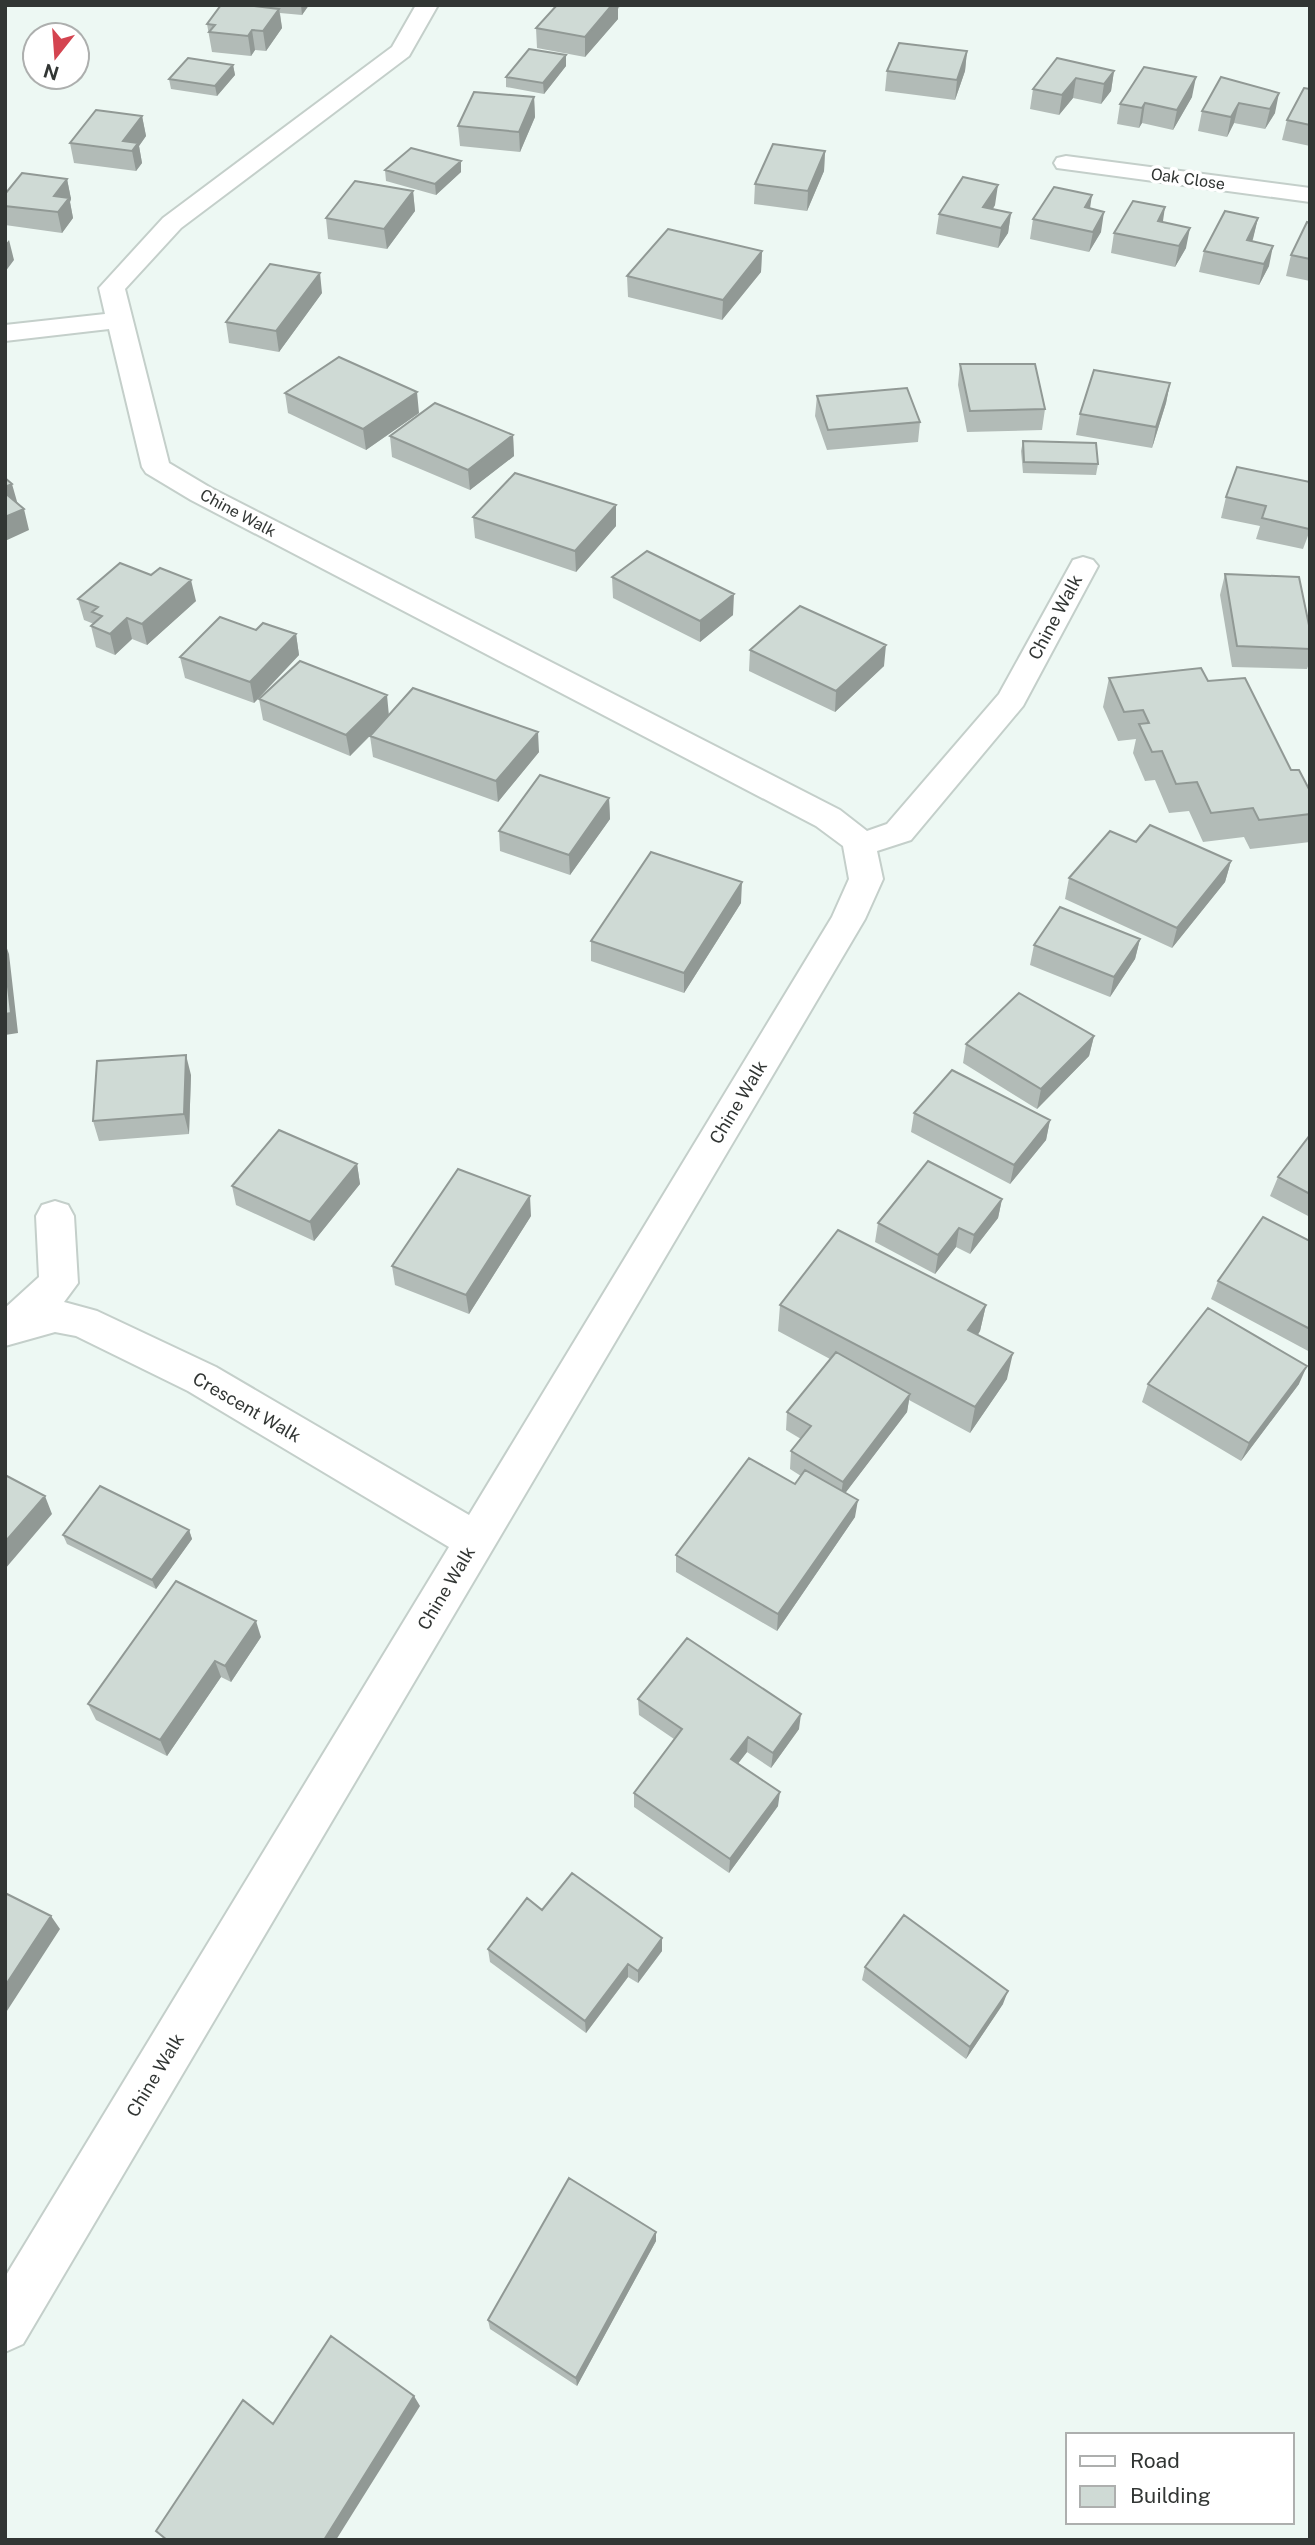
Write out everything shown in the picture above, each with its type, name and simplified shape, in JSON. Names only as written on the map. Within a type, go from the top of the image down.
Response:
[{"type":"street","name":"Chine Walk","points":[[5,2326],[848,919],[866,879],[859,845],[852,834],[828,818],[201,494],[156,467],[111,288],[172,223],[401,51],[427,5]]},
{"type":"street","name":"Oak Close","points":[[1066,163],[1310,195]]},
{"type":"street","points":[[5,333],[120,320]]},
{"type":"street","name":"Chine Walk","points":[[859,845],[899,832],[929,801],[1012,699],[1083,566]]},
{"type":"street","points":[[8,1328],[59,1283],[55,1216]]},
{"type":"street","name":"Crescent Walk","points":[[8,1328],[55,1316],[83,1322],[202,1379],[475,1540]]},
{"type":"building","points":[[221,5],[279,9],[263,31],[252,30],[248,36],[209,32],[215,25],[207,24]]},
{"type":"building","points":[[557,5],[612,5],[585,37],[536,28]]},
{"type":"building","points":[[899,43],[967,51],[957,80],[887,71]]},
{"type":"building","points":[[529,49],[566,55],[543,83],[506,77]]},
{"type":"building","points":[[188,58],[233,65],[215,86],[169,79]]},
{"type":"building","points":[[1057,58],[1114,71],[1104,84],[1076,78],[1062,95],[1033,89]]},
{"type":"building","points":[[1144,67],[1196,77],[1177,110],[1145,103],[1142,108],[1120,104]]},
{"type":"building","points":[[1221,77],[1279,93],[1270,109],[1239,103],[1231,117],[1202,111]]},
{"type":"building","points":[[1304,88],[1310,89],[1310,125],[1287,120]]},
{"type":"building","points":[[474,92],[534,97],[519,132],[458,126]]},
{"type":"building","points":[[96,110],[142,116],[123,141],[138,143],[132,151],[70,143]]},
{"type":"building","points":[[773,144],[825,151],[808,191],[755,184]]},
{"type":"building","points":[[411,148],[461,161],[435,184],[385,170]]},
{"type":"building","points":[[22,173],[67,179],[54,196],[69,198],[58,212],[5,206],[5,194]]},
{"type":"building","points":[[963,177],[998,185],[983,207],[1011,213],[1001,228],[939,214]]},
{"type":"building","points":[[355,181],[413,191],[384,229],[326,218]]},
{"type":"building","points":[[1054,187],[1092,195],[1085,207],[1104,212],[1093,232],[1033,219]]},
{"type":"building","points":[[1133,201],[1165,207],[1158,221],[1190,228],[1179,246],[1114,233]]},
{"type":"building","points":[[1225,211],[1258,218],[1247,240],[1273,246],[1264,264],[1204,251]]},
{"type":"building","points":[[1307,222],[1310,223],[1310,259],[1291,255]]},
{"type":"building","points":[[668,229],[762,251],[723,300],[627,276]]},
{"type":"building","points":[[270,264],[320,273],[276,331],[226,322]]},
{"type":"building","points":[[339,357],[417,392],[363,429],[285,393]]},
{"type":"building","points":[[960,364],[1035,364],[1045,409],[970,411]]},
{"type":"building","points":[[1094,370],[1170,383],[1156,427],[1080,414]]},
{"type":"building","points":[[907,388],[920,422],[828,430],[817,396]]},
{"type":"building","points":[[435,403],[513,435],[468,470],[390,436]]},
{"type":"building","points":[[1023,441],[1096,443],[1098,464],[1024,462]]},
{"type":"building","points":[[1237,467],[1310,482],[1309,529],[1262,518],[1266,506],[1226,497]]},
{"type":"building","points":[[515,473],[616,505],[575,551],[473,517]]},
{"type":"building","points":[[5,478],[12,484],[5,487]]},
{"type":"building","points":[[5,493],[24,509],[5,517]]},
{"type":"building","points":[[647,551],[734,594],[700,621],[612,577]]},
{"type":"building","points":[[120,563],[151,575],[160,568],[191,580],[142,624],[127,618],[110,634],[91,626],[102,616],[92,612],[98,607],[78,599]]},
{"type":"building","points":[[1225,574],[1299,577],[1310,630],[1310,649],[1237,646]]},
{"type":"building","points":[[800,606],[886,645],[836,691],[750,650]]},
{"type":"building","points":[[220,617],[256,630],[263,623],[296,634],[250,682],[180,657]]},
{"type":"building","points":[[300,661],[387,695],[346,735],[259,699]]},
{"type":"building","points":[[1201,668],[1208,681],[1245,678],[1291,770],[1299,770],[1310,791],[1310,814],[1259,820],[1253,808],[1211,813],[1197,782],[1176,784],[1162,751],[1152,752],[1139,724],[1149,723],[1143,710],[1124,712],[1109,678]]},
{"type":"building","points":[[413,688],[538,732],[496,781],[370,736]]},
{"type":"building","points":[[540,775],[609,798],[569,855],[499,831]]},
{"type":"building","points":[[1150,825],[1231,861],[1177,928],[1069,878],[1110,831],[1136,842]]},
{"type":"building","points":[[651,852],[742,882],[684,973],[591,941]]},
{"type":"building","points":[[1060,907],[1140,939],[1114,977],[1034,945]]},
{"type":"building","points":[[5,961],[11,1013],[5,1014]]},
{"type":"building","points":[[1019,993],[1094,1036],[1041,1089],[966,1044]]},
{"type":"building","points":[[186,1055],[184,1114],[93,1121],[97,1061]]},
{"type":"building","points":[[952,1070],[1050,1120],[1014,1165],[914,1113]]},
{"type":"building","points":[[279,1130],[357,1164],[310,1222],[232,1186]]},
{"type":"building","points":[[1310,1135],[1310,1194],[1278,1177]]},
{"type":"building","points":[[928,1161],[1002,1199],[974,1235],[959,1228],[938,1255],[878,1223]]},
{"type":"building","points":[[458,1169],[530,1196],[466,1295],[392,1266]]},
{"type":"building","points":[[1263,1217],[1310,1241],[1310,1329],[1218,1281]]},
{"type":"building","points":[[838,1230],[986,1305],[968,1330],[1013,1353],[975,1407],[780,1305]]},
{"type":"building","points":[[1208,1308],[1307,1366],[1249,1443],[1148,1384]]},
{"type":"building","points":[[836,1352],[910,1394],[843,1482],[791,1451],[811,1426],[787,1412]]},
{"type":"building","points":[[749,1458],[795,1484],[805,1470],[858,1500],[778,1614],[676,1555]]},
{"type":"building","points":[[5,1475],[45,1496],[5,1542]]},
{"type":"building","points":[[100,1486],[189,1530],[152,1580],[63,1535]]},
{"type":"building","points":[[176,1581],[256,1621],[225,1666],[215,1661],[160,1740],[88,1704]]},
{"type":"building","points":[[687,1638],[801,1714],[773,1753],[748,1737],[731,1759],[780,1792],[730,1859],[634,1793],[682,1729],[638,1699]]},
{"type":"building","points":[[572,1873],[662,1938],[638,1971],[628,1964],[585,2021],[488,1949],[527,1898],[542,1910]]},
{"type":"building","points":[[5,1893],[51,1916],[5,1986]]},
{"type":"building","points":[[904,1915],[1008,1991],[970,2047],[865,1967]]},
{"type":"building","points":[[569,2178],[656,2232],[576,2378],[488,2320]]},
{"type":"building","points":[[331,2336],[414,2396],[324,2540],[167,2540],[156,2531],[243,2400],[273,2424]]}]
